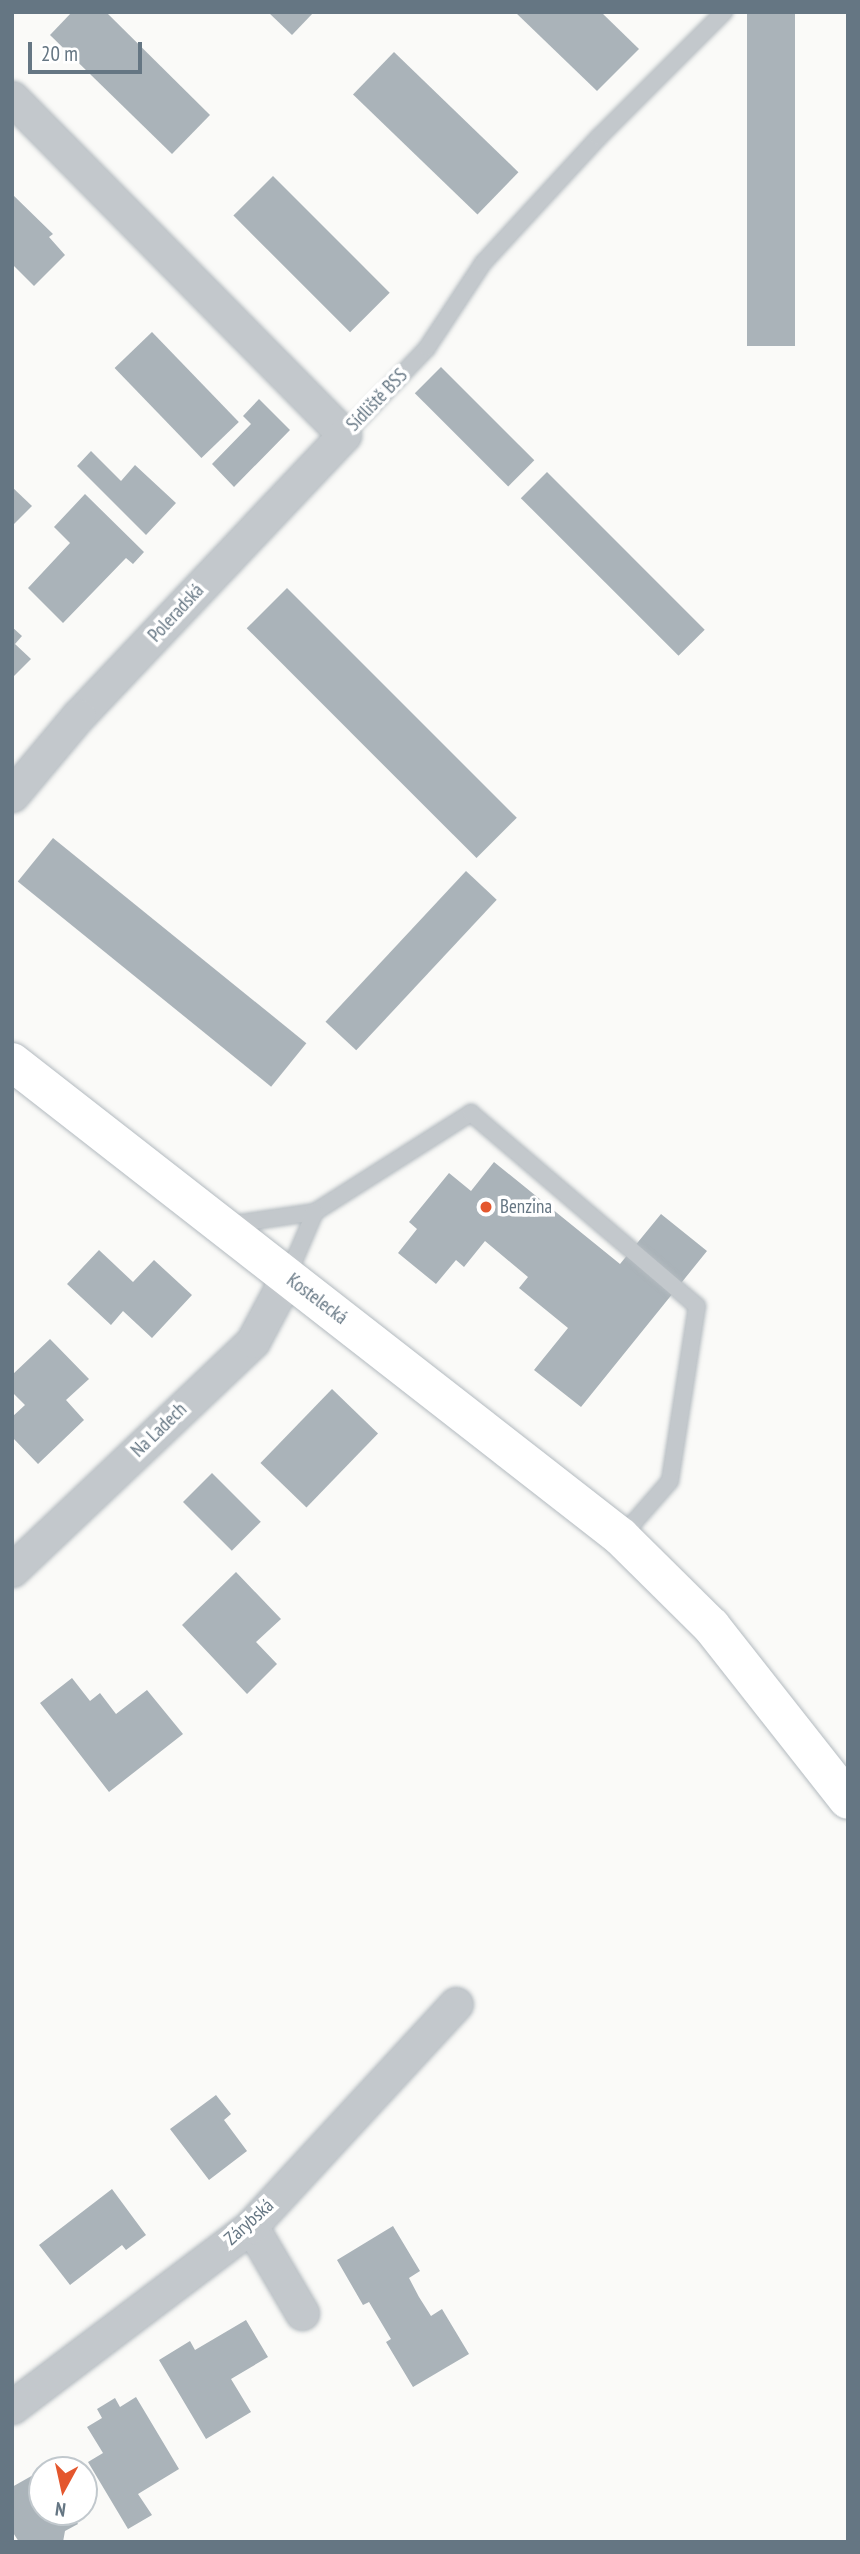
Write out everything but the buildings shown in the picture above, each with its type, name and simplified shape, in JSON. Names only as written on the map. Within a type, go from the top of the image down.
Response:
[{"type":"main road","name":"Kostelecká","points":[[12,1062],[621,1537],[711,1626],[848,1800]]},
{"type":"street","name":"Sídliště BSS","points":[[12,97],[344,435]]},
{"type":"street","name":"Poleradská","points":[[12,795],[78,716],[344,435]]},
{"type":"street","name":"Na Ladech","points":[[12,1570],[253,1341],[288,1277]]},
{"type":"street","name":"Zárybská","points":[[12,2407],[251,2226],[456,2004]]},
{"type":"street","points":[[251,2226],[302,2313]]},
{"type":"lane","name":"Sídliště BSS","points":[[344,435],[427,348],[483,263],[599,137],[724,12]]},
{"type":"lane","points":[[220,1226],[315,1212],[471,1113],[697,1306],[670,1481],[621,1537]]},
{"type":"lane","points":[[288,1277],[315,1212]]},
{"type":"place","name":"Benzina","points":[[486,1207]]}]
